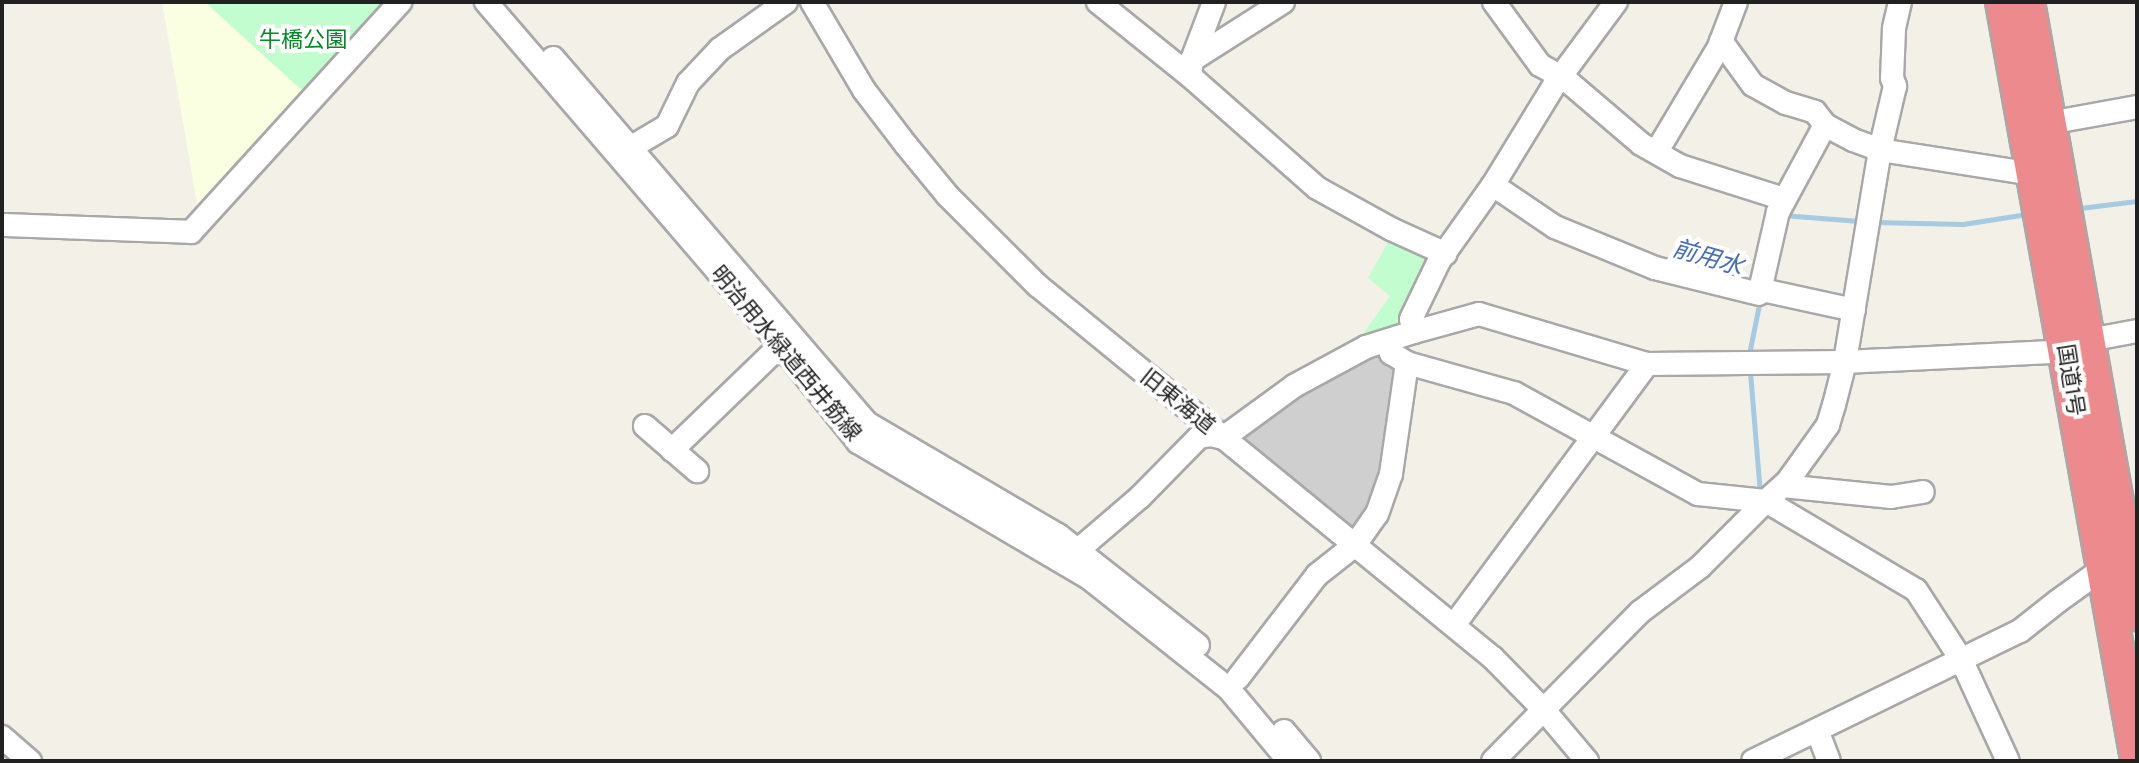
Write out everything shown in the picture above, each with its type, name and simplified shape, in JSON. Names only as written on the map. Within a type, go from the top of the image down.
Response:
[{"type":"highway","name":"国道1号","points":[[2002,2],[2034,174],[2078,346],[2122,564],[2137,614]]},
{"type":"highway","name":"国道1号","points":[[2028,2],[2049,123],[2078,346]]},
{"type":"highway","name":"国道1号","points":[[2122,564],[2137,759]]},
{"type":"street","points":[[2,225],[191,232],[400,2]]},
{"type":"street","name":"明治用水緑道西井筋線","points":[[486,2],[786,340]]},
{"type":"street","points":[[505,2],[630,148],[786,340],[854,435],[1058,535],[1238,678],[1309,761]]},
{"type":"street","points":[[630,148],[667,126],[688,83],[720,49],[786,2]]},
{"type":"street","name":"旧東海道","points":[[812,2],[864,90],[948,196],[1037,285],[1454,625],[1544,710],[1587,761]]},
{"type":"street","points":[[1098,2],[1191,68],[1317,188],[1391,229],[1446,254]]},
{"type":"street","points":[[1191,68],[1214,2]]},
{"type":"street","points":[[1191,68],[1283,2]]},
{"type":"street","points":[[1494,2],[1540,65],[1560,77],[1608,120],[1641,144],[1680,166],[1784,199]]},
{"type":"street","points":[[1414,332],[1411,319],[1439,261],[1493,185],[1560,77],[1616,2]]},
{"type":"street","points":[[1657,151],[1721,41],[1736,2]]},
{"type":"street","points":[[1493,761],[1640,612],[1700,567],[1783,486],[1828,425],[1845,362],[1880,150],[1895,86],[1892,78],[1894,29],[1900,2]]},
{"type":"street","points":[[1721,41],[1753,85],[1786,103],[1815,112],[1825,125],[1880,150],[2034,174]]},
{"type":"street","points":[[2049,123],[2137,107]]},
{"type":"street","points":[[1762,291],[1784,199],[1792,191],[1825,125]]},
{"type":"street","points":[[1493,185],[1555,227],[1655,268],[1854,310]]},
{"type":"street","points":[[1077,551],[1140,497],[1199,437],[1223,438],[1294,386],[1366,347],[1479,314],[1647,364],[1845,362],[2078,346],[2137,331]]},
{"type":"street","points":[[672,450],[786,340]]},
{"type":"street","points":[[1387,341],[1391,353],[1407,363],[1514,393],[1592,439],[1698,494],[1766,501],[1916,590],[1961,659],[2008,761]]},
{"type":"street","points":[[1238,678],[1317,575],[1355,545],[1377,514],[1391,474],[1407,363]]},
{"type":"street","points":[[1454,625],[1647,364]]},
{"type":"street","points":[[645,426],[697,471]]},
{"type":"street","name":"明治用水緑道西井筋線","points":[[854,435],[858,442],[1089,578],[1228,688],[1289,761]]},
{"type":"street","points":[[1783,486],[1891,497],[1923,492]]},
{"type":"street","points":[[1753,761],[2020,631],[2122,564]]},
{"type":"street","points":[[1817,730],[1829,761]]},
{"type":"street","points":[[2,737],[30,761]]},
{"type":"shaded area","points":[[162,2],[205,2],[306,94],[198,209]]},
{"type":"shaded area","points":[[1373,352],[1402,364],[1389,455],[1357,537],[1238,435],[1311,385]]},
{"type":"green space","name":"牛橋公園","points":[[205,2],[389,2],[306,94]]},
{"type":"green space","points":[[1392,235],[1431,257],[1400,324],[1393,331],[1366,339],[1362,335],[1390,296],[1368,278]]},
{"type":"waterway","name":"前用水","points":[[2080,208],[2137,201]]},
{"type":"waterway","name":"前用水","points":[[1874,222],[1963,224],[2027,214]]},
{"type":"waterway","name":"前用水","points":[[1782,215],[1860,221]]},
{"type":"waterway","points":[[1749,354],[1760,300]]},
{"type":"waterway","points":[[1750,372],[1760,494]]}]
